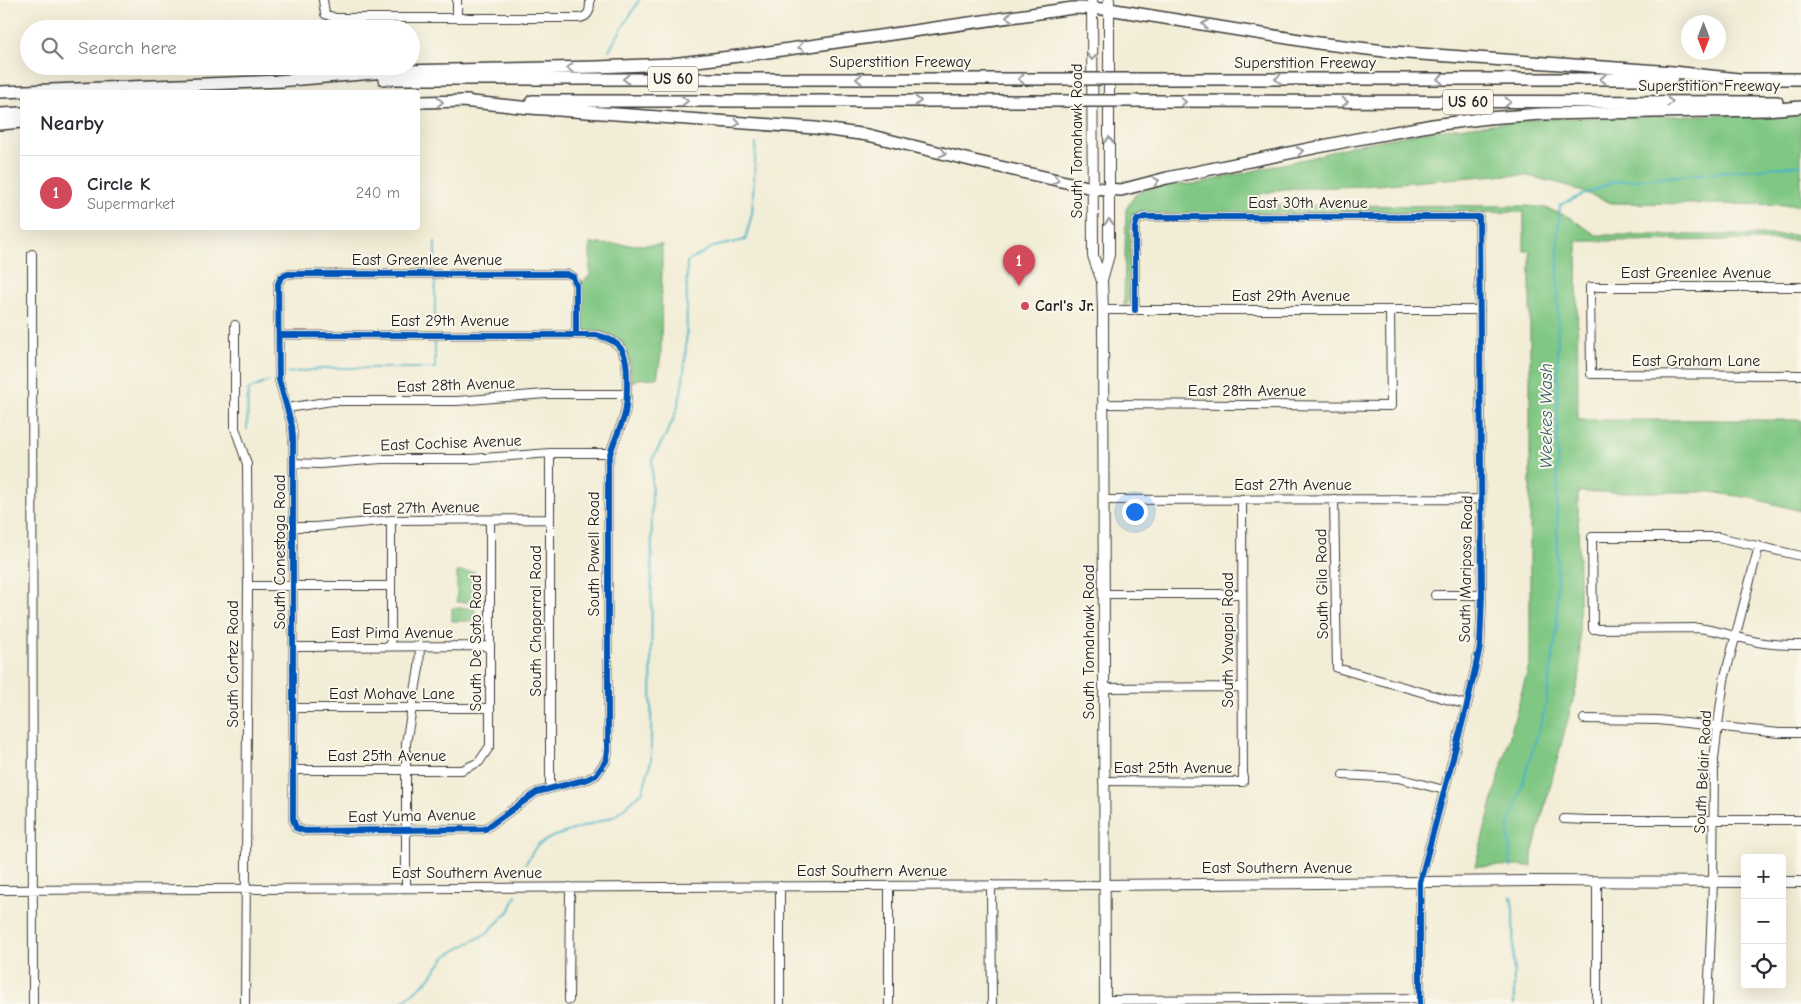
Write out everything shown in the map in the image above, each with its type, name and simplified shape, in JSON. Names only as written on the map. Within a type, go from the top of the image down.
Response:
[{"type":"highway","points":[[420,71],[671,64],[747,55],[1092,4],[1109,5],[1319,43],[1393,52],[1673,72],[1739,79]]},
{"type":"highway","points":[[277,81],[350,75]]},
{"type":"highway","name":"Superstition Freeway","points":[[40,90],[277,81],[398,79],[1801,79]]},
{"type":"highway","points":[[0,86],[60,89]]},
{"type":"highway","name":"Superstition Freeway","points":[[0,92],[20,91]]},
{"type":"highway","name":"Superstition Freeway","points":[[420,102],[1801,102]]},
{"type":"highway","points":[[462,102],[816,128],[868,135],[1092,188],[1121,190],[1167,178],[1388,133],[1488,118],[1541,114],[1765,110],[1801,107]]},
{"type":"highway","points":[[0,114],[20,113]]},
{"type":"highway","points":[[0,124],[20,122]]},
{"type":"main road","name":"South Tomahawk Road","points":[[1092,4],[1093,256],[1102,280]]},
{"type":"main road","name":"South Tomahawk Road","points":[[1105,1002],[1102,280],[1109,255],[1109,5]]},
{"type":"main road","name":"East Southern Avenue","points":[[1104,884],[1741,882]]},
{"type":"main road","points":[[1786,882],[1801,882]]},
{"type":"street","points":[[323,0],[325,14],[335,18],[580,18],[587,15],[590,10],[590,0]]},
{"type":"street","points":[[457,0],[457,18]]},
{"type":"street","name":"East 30th Avenue","points":[[1134,310],[1135,227],[1138,220],[1145,217],[1479,217]]},
{"type":"street","name":"South Mariposa Road","points":[[1420,1001],[1420,882],[1467,705],[1480,647],[1482,595],[1479,217]]},
{"type":"street","points":[[32,254],[33,1004]]},
{"type":"street","name":"East Greenlee Avenue","points":[[281,277],[288,274],[567,274],[573,277],[576,285],[576,334]]},
{"type":"street","name":"South Conestoga Road","points":[[281,277],[278,284],[279,380],[292,426],[294,463],[293,820],[296,828]]},
{"type":"street","name":"East Greenlee Avenue","points":[[1591,374],[1590,287],[1801,287]]},
{"type":"street","name":"East 29th Avenue","points":[[1103,310],[1480,310]]},
{"type":"street","name":"East 28th Avenue","points":[[1103,404],[1391,406],[1390,310]]},
{"type":"street","name":"South Cortez Road","points":[[235,326],[235,428],[247,464],[248,586],[244,1004]]},
{"type":"street","name":"East 29th Avenue","points":[[279,335],[576,334],[608,337],[618,344]]},
{"type":"street","name":"South Powell Road","points":[[601,769],[606,761],[608,751],[608,464],[610,453],[627,407],[627,364],[624,353],[618,344]]},
{"type":"street","name":"East Graham Lane","points":[[1591,374],[1801,375]]},
{"type":"street","name":"East 28th Avenue","points":[[287,408],[332,401],[457,402],[545,394],[627,394]]},
{"type":"street","name":"East Cochise Avenue","points":[[294,463],[320,464],[381,459],[470,459],[550,453],[610,453]]},
{"type":"street","name":"South Chaparral Road","points":[[550,453],[550,788]]},
{"type":"street","name":"South Yavapai Road","points":[[1242,499],[1242,782]]},
{"type":"street","name":"South Gila Road","points":[[1334,499],[1338,668],[1467,705]]},
{"type":"street","name":"East 27th Avenue","points":[[1104,500],[1481,499]]},
{"type":"street","name":"East 27th Avenue","points":[[294,527],[315,527],[391,520],[550,519]]},
{"type":"street","points":[[391,520],[392,646]]},
{"type":"street","name":"South De Soto Road","points":[[479,762],[490,746],[490,520]]},
{"type":"street","points":[[1801,556],[1718,537],[1592,537],[1593,629],[1698,628],[1735,635],[1757,642],[1801,645]]},
{"type":"street","name":"South Belair Road","points":[[1708,1004],[1713,882],[1714,759],[1724,680],[1759,546]]},
{"type":"street","points":[[248,586],[392,586]]},
{"type":"street","points":[[1104,594],[1242,594]]},
{"type":"street","points":[[1435,595],[1482,595]]},
{"type":"street","points":[[406,888],[406,742],[420,668],[420,646]]},
{"type":"street","name":"East Pima Avenue","points":[[294,647],[490,646]]},
{"type":"street","points":[[1104,688],[1242,687]]},
{"type":"street","name":"East Mohave Lane","points":[[294,708],[490,708]]},
{"type":"street","points":[[1584,719],[1658,720],[1779,733],[1801,733]]},
{"type":"street","name":"East 25th Avenue","points":[[293,770],[462,770],[479,762]]},
{"type":"street","name":"East Yuma Avenue","points":[[296,828],[305,831],[485,829],[537,792],[588,779],[601,769]]},
{"type":"street","points":[[1343,775],[1398,778],[1444,790]]},
{"type":"street","name":"East 25th Avenue","points":[[1104,781],[1242,782]]},
{"type":"street","points":[[1564,818],[1588,820],[1801,820]]},
{"type":"street","points":[[1597,882],[1597,1004]]},
{"type":"street","name":"East Southern Avenue","points":[[0,890],[1104,884]]},
{"type":"street","points":[[991,885],[992,1004]]},
{"type":"street","points":[[780,886],[780,1004]]},
{"type":"street","points":[[889,886],[889,1004]]},
{"type":"street","points":[[569,1000],[570,887]]},
{"type":"street","points":[[1105,1002],[1420,1001]]},
{"type":"green space","points":[[1801,113],[1801,205],[1612,203],[1562,184],[1527,176],[1497,175],[1363,186],[1284,189],[1260,194],[1258,198],[1267,205],[1528,206],[1546,208],[1569,217],[1596,235],[1801,235],[1801,240],[1577,241],[1578,420],[1801,420],[1801,511],[1751,498],[1710,492],[1578,492],[1580,674],[1532,854],[1532,866],[1475,866],[1530,661],[1530,251],[1524,251],[1524,212],[1139,214],[1130,224],[1130,300],[1124,306],[1126,209],[1135,195],[1164,185],[1196,184],[1313,157],[1354,145],[1436,130],[1539,119]]},
{"type":"green space","points":[[590,244],[662,245],[661,355],[657,378],[631,381],[630,365],[626,350],[617,338],[610,334],[582,329],[580,315],[582,282],[590,276]]},
{"type":"green space","points":[[457,572],[475,572],[475,602],[457,602]]},
{"type":"green space","points":[[452,608],[475,608],[475,621],[452,621]]},
{"type":"waterway","points":[[609,50],[639,0]]},
{"type":"waterway","points":[[526,863],[537,845],[552,837],[615,816],[643,791],[651,761],[652,460],[675,415],[680,398],[685,360],[687,262],[713,247],[745,240],[752,214],[756,144]]},
{"type":"waterway","name":"Weekes Wash","points":[[1511,868],[1508,830],[1545,710],[1557,629],[1558,232],[1560,205],[1612,182],[1801,165]]},
{"type":"waterway","points":[[435,242],[435,268]]},
{"type":"waterway","points":[[435,281],[435,329]]},
{"type":"waterway","points":[[287,373],[329,368],[435,368],[435,341]]},
{"type":"waterway","points":[[247,429],[248,390],[269,381]]},
{"type":"waterway","points":[[400,1004],[428,980],[446,956],[487,933],[510,910],[516,895]]},
{"type":"waterway","name":"Weekes Wash","points":[[1511,896],[1513,909],[1514,1004]]},
{"type":"cycle path","points":[[1135,310],[1135,227],[1137,220],[1145,217],[1479,217],[1482,595],[1480,647],[1467,705],[1420,882],[1420,1004]]},
{"type":"cycle path","points":[[279,335],[595,335],[606,338],[619,346],[623,352],[626,367],[626,409],[608,464],[608,751],[606,761],[596,775],[588,779],[537,792],[485,829],[305,831],[296,828],[293,819],[293,437],[292,426],[279,380],[278,284],[281,277],[288,274],[567,274],[573,277],[576,285],[576,334]]},
{"type":"place","name":"Circle K","points":[[1019,286]]},
{"type":"place","name":"Carl's Jr.","points":[[1025,306]]}]
